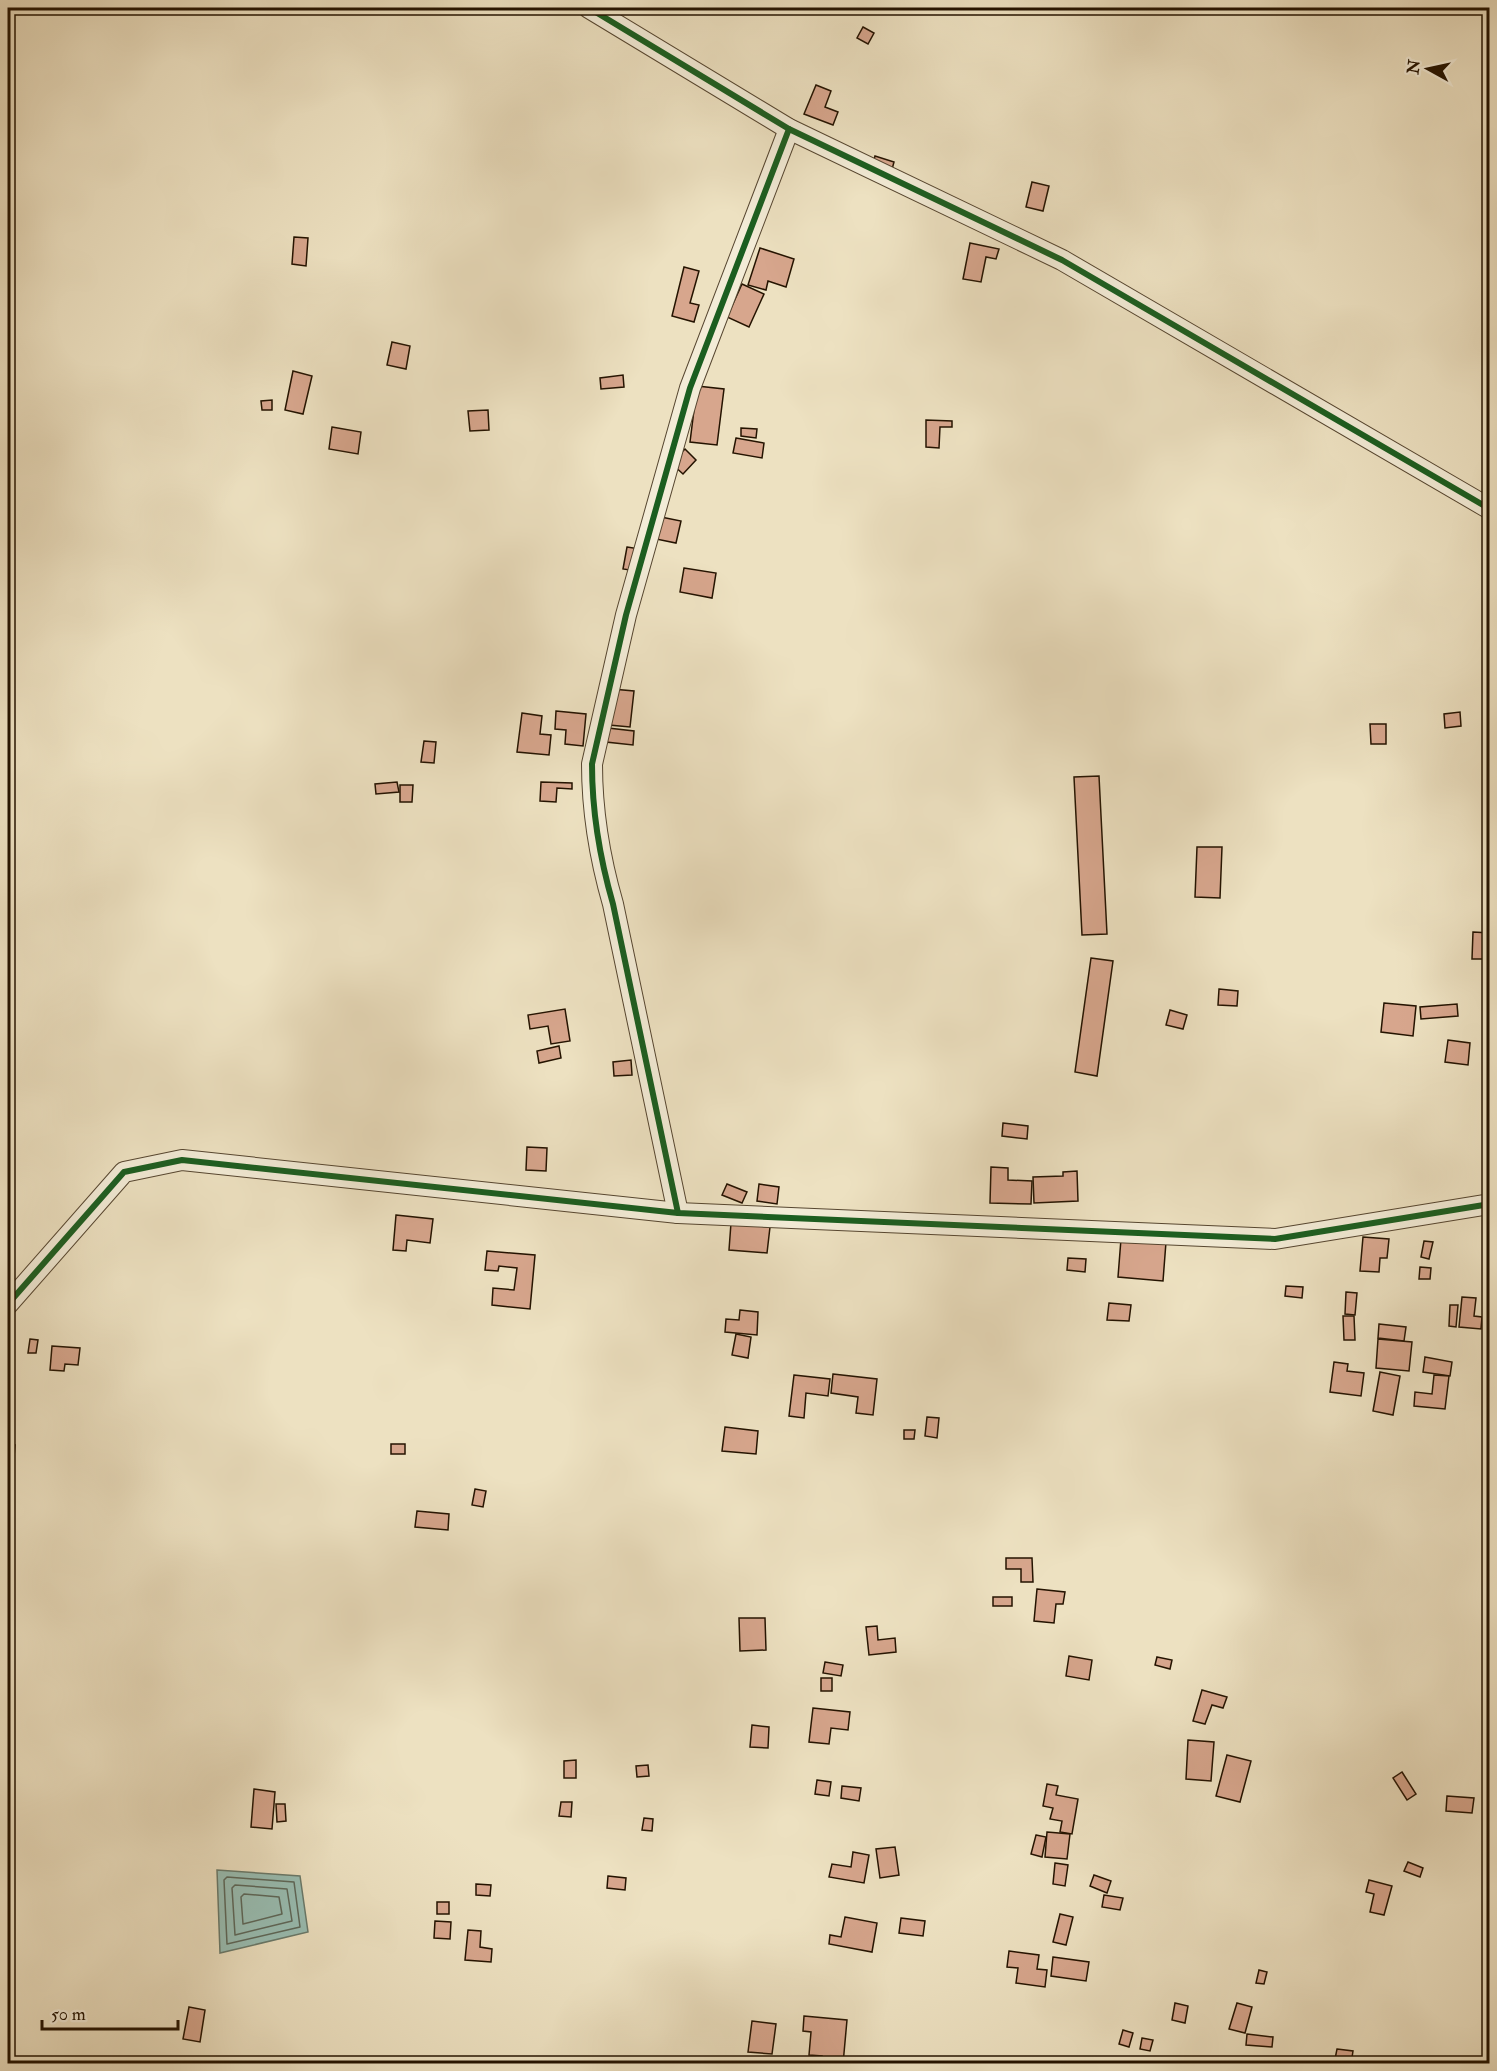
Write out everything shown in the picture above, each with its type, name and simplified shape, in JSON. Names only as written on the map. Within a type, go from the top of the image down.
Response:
[{"type":"street","points":[[589,8],[789,129],[1062,260],[1490,509]]},
{"type":"street","points":[[678,1213],[613,904],[601,863],[592,788],[592,764],[626,615],[690,388],[789,129]]},
{"type":"street","points":[[8,1304],[124,1172],[182,1160],[678,1213],[1275,1239],[1490,1204]]},
{"type":"water","points":[[217,1870],[300,1876],[308,1932],[220,1953]]},
{"type":"building","points":[[863,27],[874,33],[868,44],[857,38]]},
{"type":"building","points":[[816,85],[831,91],[825,107],[838,112],[833,125],[804,114]]},
{"type":"building","points":[[875,156],[894,162],[891,173],[872,167]]},
{"type":"building","points":[[1032,182],[1049,186],[1043,211],[1026,207]]},
{"type":"building","points":[[294,237],[308,238],[306,266],[292,264]]},
{"type":"building","points":[[970,243],[999,249],[996,259],[986,257],[981,282],[963,279]]},
{"type":"building","points":[[760,248],[794,259],[786,287],[768,281],[766,290],[748,285]]},
{"type":"building","points":[[684,267],[699,271],[690,303],[699,305],[694,322],[672,316]]},
{"type":"building","points":[[742,284],[764,294],[749,327],[727,317]]},
{"type":"building","points":[[392,342],[410,346],[406,369],[387,365]]},
{"type":"building","points":[[293,371],[312,376],[303,414],[285,410]]},
{"type":"building","points":[[623,375],[624,387],[601,389],[600,378]]},
{"type":"building","points":[[697,386],[724,389],[717,445],[690,442]]},
{"type":"building","points":[[272,400],[272,410],[262,410],[261,401]]},
{"type":"building","points":[[488,410],[489,430],[470,431],[468,411]]},
{"type":"building","points":[[926,420],[952,421],[952,427],[940,427],[939,448],[926,447]]},
{"type":"building","points":[[332,427],[361,432],[358,454],[329,449]]},
{"type":"building","points":[[741,428],[757,429],[756,438],[741,436]]},
{"type":"building","points":[[736,438],[764,443],[762,458],[733,453]]},
{"type":"building","points":[[685,449],[696,460],[683,474],[671,463]]},
{"type":"building","points":[[661,517],[681,521],[676,543],[656,539]]},
{"type":"building","points":[[627,547],[640,549],[636,571],[623,569]]},
{"type":"building","points":[[684,568],[716,573],[712,598],[680,592]]},
{"type":"building","points":[[612,689],[634,691],[630,727],[609,725]]},
{"type":"building","points":[[556,711],[586,714],[583,746],[565,744],[566,730],[555,729]]},
{"type":"building","points":[[1460,712],[1461,726],[1445,728],[1444,714]]},
{"type":"building","points":[[522,713],[542,716],[540,734],[551,735],[549,755],[517,752]]},
{"type":"building","points":[[1370,724],[1386,724],[1386,744],[1371,744]]},
{"type":"building","points":[[608,728],[634,731],[633,745],[606,742]]},
{"type":"building","points":[[424,741],[436,742],[434,763],[421,762]]},
{"type":"building","points":[[1099,776],[1107,934],[1082,935],[1074,777]]},
{"type":"building","points":[[397,782],[399,792],[376,794],[375,784]]},
{"type":"building","points":[[541,782],[572,783],[572,789],[557,788],[556,802],[540,801]]},
{"type":"building","points":[[400,785],[413,785],[412,802],[400,802]]},
{"type":"building","points":[[1197,847],[1222,847],[1220,898],[1195,897]]},
{"type":"building","points":[[1473,932],[1490,933],[1490,959],[1472,959]]},
{"type":"building","points":[[1091,958],[1113,961],[1097,1076],[1075,1072]]},
{"type":"building","points":[[1219,989],[1238,991],[1237,1006],[1218,1005]]},
{"type":"building","points":[[1384,1003],[1416,1006],[1413,1036],[1381,1032]]},
{"type":"building","points":[[1457,1004],[1458,1016],[1421,1019],[1420,1007]]},
{"type":"building","points":[[565,1009],[570,1041],[551,1044],[548,1026],[530,1029],[528,1015]]},
{"type":"building","points":[[1170,1010],[1187,1015],[1183,1029],[1166,1025]]},
{"type":"building","points":[[1448,1040],[1470,1043],[1468,1065],[1445,1062]]},
{"type":"building","points":[[559,1046],[561,1058],[539,1063],[537,1051]]},
{"type":"building","points":[[631,1060],[632,1075],[614,1076],[613,1062]]},
{"type":"building","points":[[1003,1123],[1028,1126],[1027,1139],[1002,1136]]},
{"type":"building","points":[[527,1147],[547,1148],[546,1171],[526,1170]]},
{"type":"building","points":[[991,1167],[1008,1168],[1008,1180],[1032,1181],[1031,1204],[990,1203]]},
{"type":"building","points":[[1077,1171],[1078,1201],[1034,1203],[1033,1177],[1063,1176],[1063,1172]]},
{"type":"building","points":[[727,1184],[747,1192],[742,1203],[722,1195]]},
{"type":"building","points":[[759,1184],[779,1187],[777,1204],[757,1201]]},
{"type":"building","points":[[396,1215],[433,1219],[430,1243],[407,1240],[406,1251],[393,1250]]},
{"type":"building","points":[[731,1223],[770,1227],[767,1253],[729,1250]]},
{"type":"building","points":[[1363,1237],[1389,1239],[1387,1258],[1380,1258],[1379,1272],[1360,1271]]},
{"type":"building","points":[[1121,1239],[1166,1242],[1163,1281],[1118,1277]]},
{"type":"building","points":[[1424,1241],[1433,1242],[1429,1259],[1421,1257]]},
{"type":"building","points":[[487,1251],[535,1255],[530,1309],[492,1305],[493,1288],[514,1290],[517,1268],[499,1266],[498,1271],[485,1270]]},
{"type":"building","points":[[1068,1258],[1086,1259],[1085,1272],[1067,1270]]},
{"type":"building","points":[[1420,1267],[1431,1268],[1430,1279],[1419,1279]]},
{"type":"building","points":[[1286,1286],[1303,1287],[1302,1298],[1285,1296]]},
{"type":"building","points":[[1346,1292],[1357,1293],[1355,1315],[1345,1314]]},
{"type":"building","points":[[1462,1297],[1476,1298],[1474,1316],[1482,1317],[1481,1329],[1459,1327]]},
{"type":"building","points":[[1109,1303],[1131,1305],[1129,1321],[1107,1320]]},
{"type":"building","points":[[1450,1305],[1458,1305],[1456,1327],[1449,1326]]},
{"type":"building","points":[[740,1310],[758,1312],[757,1335],[725,1332],[726,1319],[739,1320]]},
{"type":"building","points":[[1343,1316],[1354,1316],[1355,1340],[1344,1340]]},
{"type":"building","points":[[1379,1324],[1406,1327],[1404,1341],[1378,1338]]},
{"type":"building","points":[[736,1334],[751,1337],[748,1358],[732,1355]]},
{"type":"building","points":[[30,1339],[38,1340],[36,1353],[28,1353]]},
{"type":"building","points":[[1378,1339],[1412,1342],[1409,1371],[1376,1368]]},
{"type":"building","points":[[52,1346],[80,1348],[78,1365],[65,1364],[64,1371],[50,1370]]},
{"type":"building","points":[[1425,1357],[1452,1362],[1450,1376],[1423,1372]]},
{"type":"building","points":[[1334,1362],[1348,1364],[1347,1371],[1364,1373],[1361,1396],[1330,1392]]},
{"type":"building","points":[[1380,1372],[1400,1376],[1393,1415],[1373,1411]]},
{"type":"building","points":[[833,1374],[877,1379],[873,1415],[856,1413],[858,1397],[831,1393]]},
{"type":"building","points":[[794,1375],[830,1379],[828,1396],[806,1393],[804,1418],[789,1416]]},
{"type":"building","points":[[1434,1375],[1449,1376],[1445,1409],[1414,1406],[1415,1392],[1432,1394]]},
{"type":"building","points":[[927,1417],[939,1418],[937,1438],[925,1436]]},
{"type":"building","points":[[725,1427],[758,1431],[756,1454],[722,1451]]},
{"type":"building","points":[[904,1430],[915,1430],[914,1439],[904,1439]]},
{"type":"building","points":[[8,1444],[15,1445],[14,1457],[8,1456]]},
{"type":"building","points":[[391,1444],[405,1444],[405,1454],[391,1454]]},
{"type":"building","points":[[475,1489],[486,1491],[483,1507],[472,1505]]},
{"type":"building","points":[[417,1511],[449,1514],[448,1530],[415,1527]]},
{"type":"building","points":[[1006,1558],[1032,1558],[1033,1582],[1021,1582],[1021,1569],[1006,1569]]},
{"type":"building","points":[[1037,1589],[1065,1592],[1063,1604],[1056,1604],[1054,1623],[1034,1621]]},
{"type":"building","points":[[993,1597],[1012,1597],[1012,1606],[993,1606]]},
{"type":"building","points":[[739,1618],[765,1618],[766,1650],[740,1651]]},
{"type":"building","points":[[877,1626],[878,1640],[895,1638],[896,1652],[869,1655],[866,1627]]},
{"type":"building","points":[[1069,1656],[1092,1660],[1089,1680],[1066,1676]]},
{"type":"building","points":[[1157,1657],[1172,1660],[1170,1669],[1155,1665]]},
{"type":"building","points":[[825,1662],[843,1665],[841,1676],[823,1673]]},
{"type":"building","points":[[821,1678],[832,1678],[832,1691],[821,1691]]},
{"type":"building","points":[[1202,1690],[1227,1697],[1223,1708],[1212,1705],[1205,1724],[1193,1721]]},
{"type":"building","points":[[813,1708],[850,1712],[848,1730],[831,1728],[829,1744],[809,1742]]},
{"type":"building","points":[[752,1725],[769,1727],[768,1748],[750,1747]]},
{"type":"building","points":[[1188,1740],[1214,1742],[1211,1781],[1186,1779]]},
{"type":"building","points":[[1227,1755],[1251,1761],[1240,1802],[1216,1796]]},
{"type":"building","points":[[576,1760],[576,1778],[564,1778],[564,1761]]},
{"type":"building","points":[[648,1765],[649,1776],[637,1777],[636,1766]]},
{"type":"building","points":[[1402,1772],[1416,1794],[1407,1800],[1393,1778]]},
{"type":"building","points":[[817,1780],[831,1782],[829,1796],[815,1794]]},
{"type":"building","points":[[1047,1784],[1058,1786],[1056,1795],[1078,1799],[1072,1834],[1060,1832],[1062,1821],[1050,1819],[1053,1808],[1043,1806]]},
{"type":"building","points":[[842,1786],[861,1788],[859,1801],[841,1798]]},
{"type":"building","points":[[254,1789],[275,1792],[272,1829],[251,1827]]},
{"type":"building","points":[[1447,1796],[1474,1798],[1472,1813],[1446,1811]]},
{"type":"building","points":[[561,1802],[572,1802],[571,1817],[559,1816]]},
{"type":"building","points":[[276,1804],[285,1804],[286,1821],[277,1822]]},
{"type":"building","points":[[644,1818],[653,1819],[652,1831],[642,1830]]},
{"type":"building","points":[[1047,1832],[1070,1834],[1067,1859],[1045,1857]]},
{"type":"building","points":[[1036,1835],[1046,1837],[1042,1857],[1031,1854]]},
{"type":"building","points":[[895,1847],[899,1875],[880,1878],[876,1849]]},
{"type":"building","points":[[853,1852],[869,1855],[864,1883],[829,1877],[832,1864],[851,1867]]},
{"type":"building","points":[[1408,1862],[1423,1868],[1420,1877],[1404,1871]]},
{"type":"building","points":[[1055,1863],[1068,1865],[1065,1886],[1053,1884]]},
{"type":"building","points":[[1094,1875],[1111,1881],[1107,1893],[1090,1886]]},
{"type":"building","points":[[608,1876],[626,1878],[625,1890],[607,1888]]},
{"type":"building","points":[[1369,1880],[1392,1886],[1384,1915],[1370,1912],[1374,1894],[1366,1892]]},
{"type":"building","points":[[476,1884],[491,1885],[490,1896],[476,1895]]},
{"type":"building","points":[[1104,1895],[1123,1898],[1120,1910],[1102,1907]]},
{"type":"building","points":[[437,1902],[449,1902],[449,1914],[437,1914]]},
{"type":"building","points":[[1060,1914],[1073,1917],[1066,1945],[1053,1942]]},
{"type":"building","points":[[845,1917],[877,1923],[872,1952],[829,1944],[830,1935],[841,1937]]},
{"type":"building","points":[[901,1918],[925,1921],[923,1936],[899,1933]]},
{"type":"building","points":[[435,1921],[451,1922],[450,1939],[434,1938]]},
{"type":"building","points":[[468,1930],[481,1931],[480,1947],[492,1949],[491,1962],[465,1960]]},
{"type":"building","points":[[1009,1951],[1039,1955],[1037,1969],[1047,1970],[1045,1987],[1016,1983],[1018,1968],[1007,1967]]},
{"type":"building","points":[[1053,1957],[1089,1962],[1086,1981],[1051,1976]]},
{"type":"building","points":[[1259,1970],[1267,1972],[1264,1984],[1256,1983]]},
{"type":"building","points":[[1175,2003],[1188,2006],[1185,2023],[1172,2020]]},
{"type":"building","points":[[1237,2003],[1252,2007],[1245,2033],[1229,2029]]},
{"type":"building","points":[[189,2007],[205,2010],[200,2042],[183,2039]]},
{"type":"building","points":[[804,2016],[847,2020],[843,2064],[822,2063],[822,2056],[809,2055],[811,2032],[803,2031]]},
{"type":"building","points":[[752,2021],[776,2024],[772,2054],[748,2052]]},
{"type":"building","points":[[1123,2030],[1133,2033],[1129,2047],[1119,2044]]},
{"type":"building","points":[[1247,2034],[1273,2037],[1272,2047],[1246,2045]]},
{"type":"building","points":[[1142,2038],[1153,2040],[1150,2051],[1140,2049]]},
{"type":"building","points":[[1337,2049],[1353,2051],[1351,2064],[1334,2064]]},
{"type":"building","points":[[530,2059],[545,2061],[545,2064],[529,2064]]},
{"type":"building","points":[[1243,2059],[1260,2063],[1242,2064]]},
{"type":"cycle path","points":[[589,8],[789,129],[1062,260],[1490,509]]},
{"type":"cycle path","points":[[678,1213],[604,870],[595,818],[592,764],[626,615],[690,388],[789,129]]},
{"type":"cycle path","points":[[8,1304],[124,1172],[182,1160],[678,1213],[1275,1239],[1490,1204]]}]
